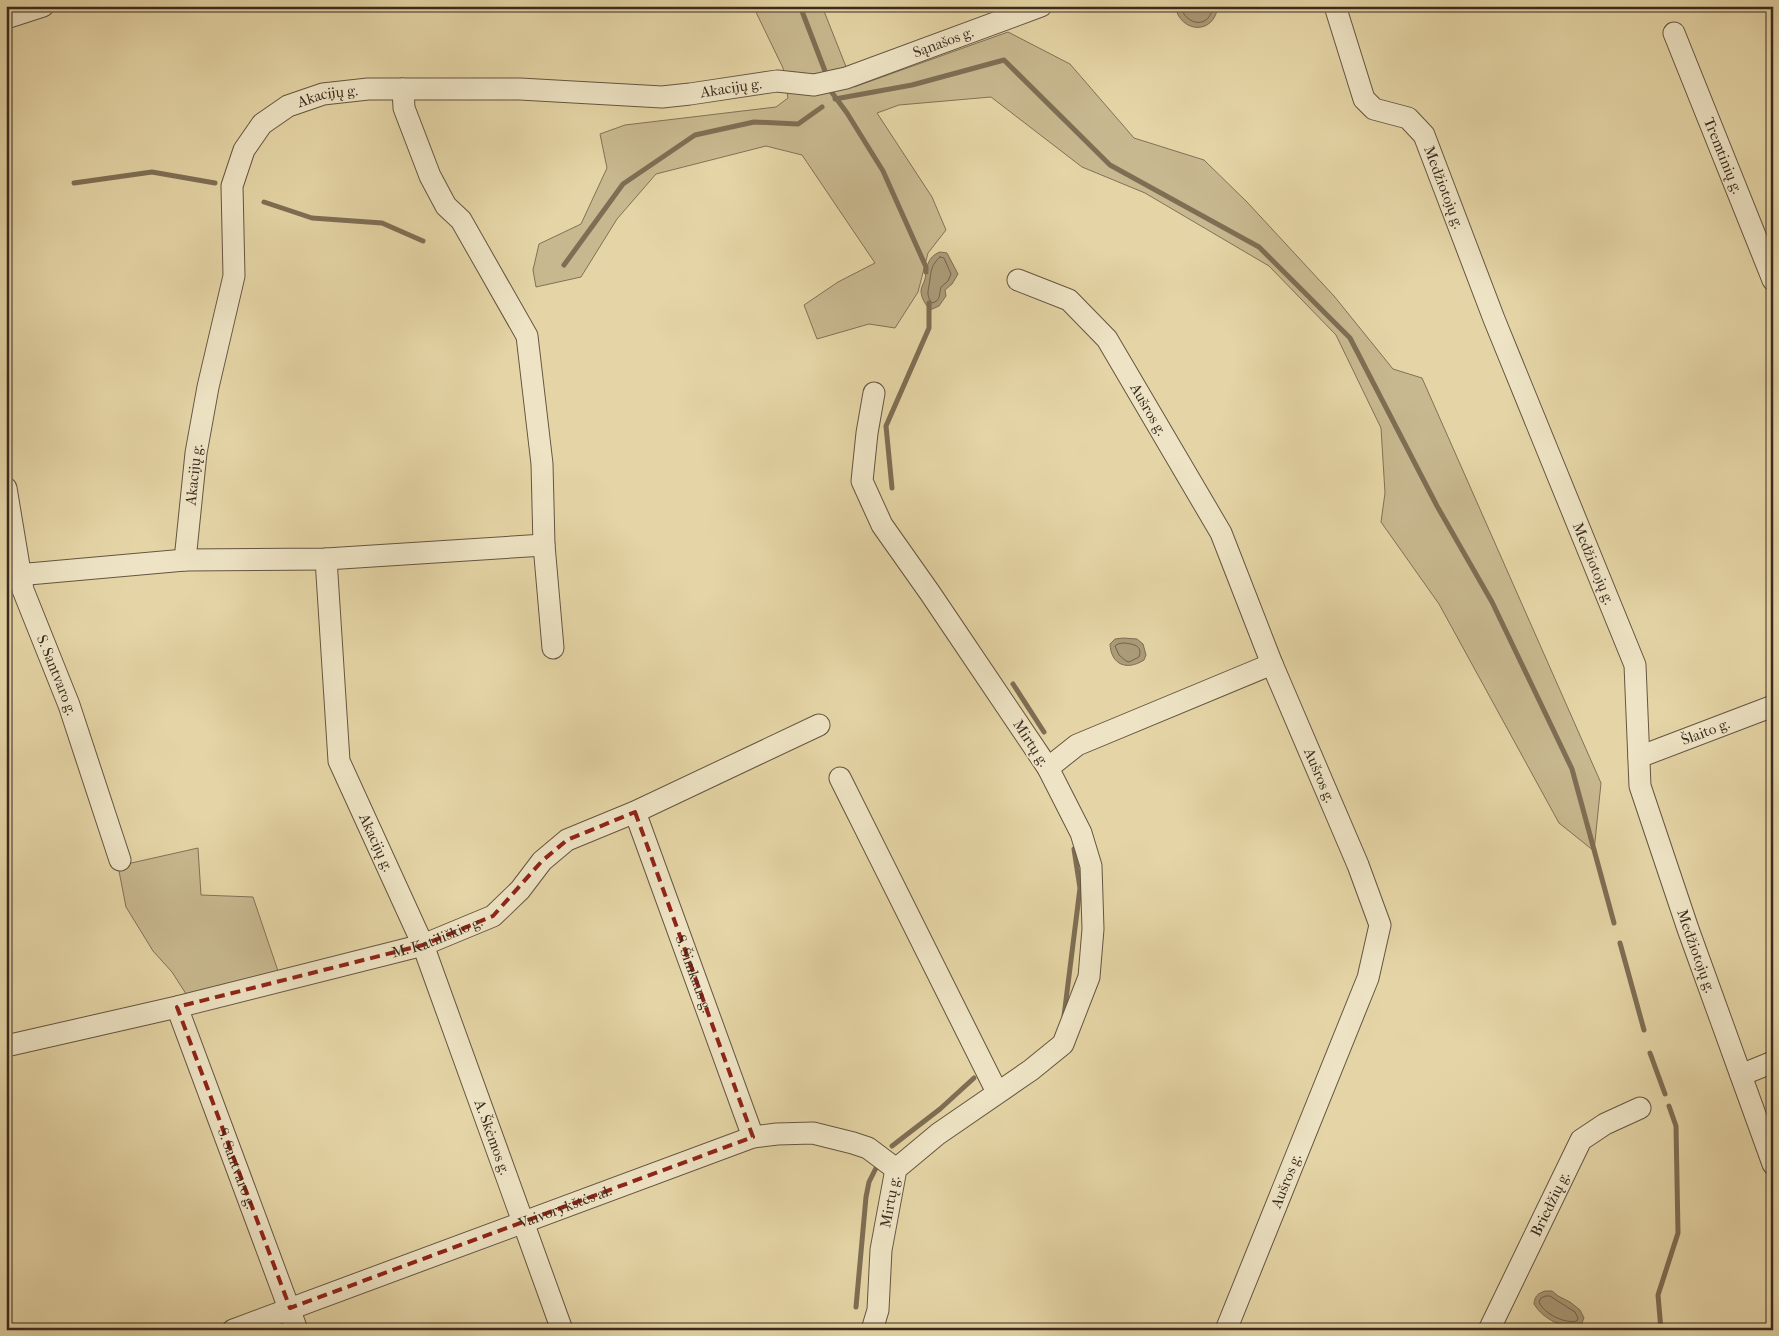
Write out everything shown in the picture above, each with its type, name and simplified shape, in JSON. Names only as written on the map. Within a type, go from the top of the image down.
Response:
[{"type":"street","points":[[6,18],[43,6]]},
{"type":"street","name":"Sąnašos g.","points":[[846,78],[1041,6]]},
{"type":"street","name":"Medžiotojų g.","points":[[1335,6],[1364,99],[1374,109],[1408,118],[1424,136],[1494,319],[1635,665],[1640,786],[1688,929],[1773,1164]]},
{"type":"street","name":"Tremtinių g.","points":[[1674,33],[1773,280]]},
{"type":"street","name":"Akacijų g.","points":[[185,560],[196,453],[208,387],[234,276],[232,186],[244,150],[262,124],[288,106],[322,94],[368,89],[520,89],[662,97],[777,81],[814,85],[846,78]]},
{"type":"street","points":[[403,89],[404,108],[430,176],[446,206],[461,220],[527,336],[542,464],[544,545],[552,648]]},
{"type":"street","name":"Aušros g.","points":[[1018,280],[1069,300],[1107,339],[1221,533],[1272,664],[1358,865],[1380,926],[1368,978],[1226,1330]]},
{"type":"street","name":"Mirtų g.","points":[[872,1330],[878,1310],[881,1250],[896,1169],[938,1134],[1031,1070],[1062,1044],[1089,977],[1093,929],[1091,866],[1081,833],[1048,768],[882,525],[862,481],[867,433],[874,393]]},
{"type":"street","name":"S. Santvaro g.","points":[[6,488],[13,575],[22,590],[69,705],[120,860]]},
{"type":"street","points":[[13,575],[185,560],[326,559],[544,545]]},
{"type":"street","name":"Akacijų g.","points":[[326,559],[339,760],[423,945]]},
{"type":"street","points":[[1048,768],[1077,745],[1272,664]]},
{"type":"street","name":"Šlaito g.","points":[[1639,757],[1773,706]]},
{"type":"street","name":"M. Katiliškio g.","points":[[6,1046],[177,1007],[423,945],[494,916],[520,890],[542,861],[567,840],[635,812],[819,725]]},
{"type":"street","points":[[840,778],[997,1092]]},
{"type":"street","name":"S. Šimkaus g.","points":[[635,812],[753,1137]]},
{"type":"street","name":"A. Škėmos g.","points":[[423,945],[562,1330]]},
{"type":"street","name":"S. Santvaro g.","points":[[177,1007],[298,1330]]},
{"type":"street","points":[[1741,1075],[1773,1062]]},
{"type":"street","name":"Briedžių g.","points":[[1489,1330],[1581,1140],[1605,1124],[1640,1108]]},
{"type":"street","name":"Vaivorykštės al.","points":[[233,1330],[753,1137],[813,1132],[853,1142],[868,1148],[896,1169]]},
{"type":"highlighted area","points":[[635,812],[753,1137],[290,1308],[177,1007],[423,945],[493,916],[542,861],[567,840]]},
{"type":"shaded area","points":[[753,6],[822,6],[854,87],[1008,32],[1070,64],[1134,138],[1204,160],[1247,202],[1334,296],[1393,369],[1422,378],[1601,783],[1594,851],[1559,823],[1439,604],[1381,522],[1385,493],[1381,428],[1336,335],[1269,266],[1145,193],[1082,167],[991,97],[899,105],[877,113],[932,197],[946,230],[928,253],[918,292],[895,328],[869,324],[817,339],[804,305],[838,282],[875,263],[802,155],[766,146],[656,174],[617,219],[581,277],[536,287],[533,270],[539,244],[581,224],[607,168],[600,134],[625,125],[776,107],[788,98],[783,68]]},
{"type":"shaded area","points":[[198,848],[201,895],[253,897],[279,974],[188,997],[172,972],[153,951],[126,907],[118,866]]},
{"type":"water","points":[[1175,6],[1218,6],[1215,16],[1210,22],[1204,26],[1197,27],[1183,22]]},
{"type":"water","points":[[940,252],[947,253],[958,274],[952,284],[945,290],[946,296],[939,306],[930,310],[925,304],[921,290],[928,263],[932,257]]},
{"type":"water","points":[[1115,639],[1137,639],[1143,644],[1146,655],[1144,660],[1132,665],[1126,665],[1121,664],[1113,657],[1110,644]]},
{"type":"water","points":[[1545,1291],[1552,1291],[1580,1310],[1584,1318],[1581,1325],[1561,1325],[1548,1319],[1534,1304],[1537,1296]]},
{"type":"waterway","points":[[800,6],[825,71]]},
{"type":"waterway","points":[[835,99],[912,85],[1004,60],[1110,165],[1259,247],[1350,338],[1437,506],[1492,602],[1572,769],[1614,923]]},
{"type":"waterway","points":[[830,90],[847,113],[883,171],[926,267],[926,272]]},
{"type":"waterway","points":[[564,265],[623,184],[695,135],[754,122],[798,124],[822,107]]},
{"type":"waterway","points":[[74,183],[152,172],[215,183]]},
{"type":"waterway","points":[[264,202],[312,218],[382,223],[423,241]]},
{"type":"waterway","points":[[892,488],[886,426],[929,328],[929,303]]},
{"type":"waterway","points":[[1013,684],[1044,732]]},
{"type":"waterway","points":[[1064,1016],[1080,888],[1074,849]]},
{"type":"waterway","points":[[1620,943],[1644,1030]]},
{"type":"waterway","points":[[1650,1053],[1665,1094]]},
{"type":"waterway","points":[[892,1146],[940,1109],[974,1078]]},
{"type":"waterway","points":[[1661,1330],[1658,1295],[1678,1233],[1676,1126],[1669,1106]]},
{"type":"waterway","points":[[856,1307],[866,1197],[869,1182],[876,1168]]}]
